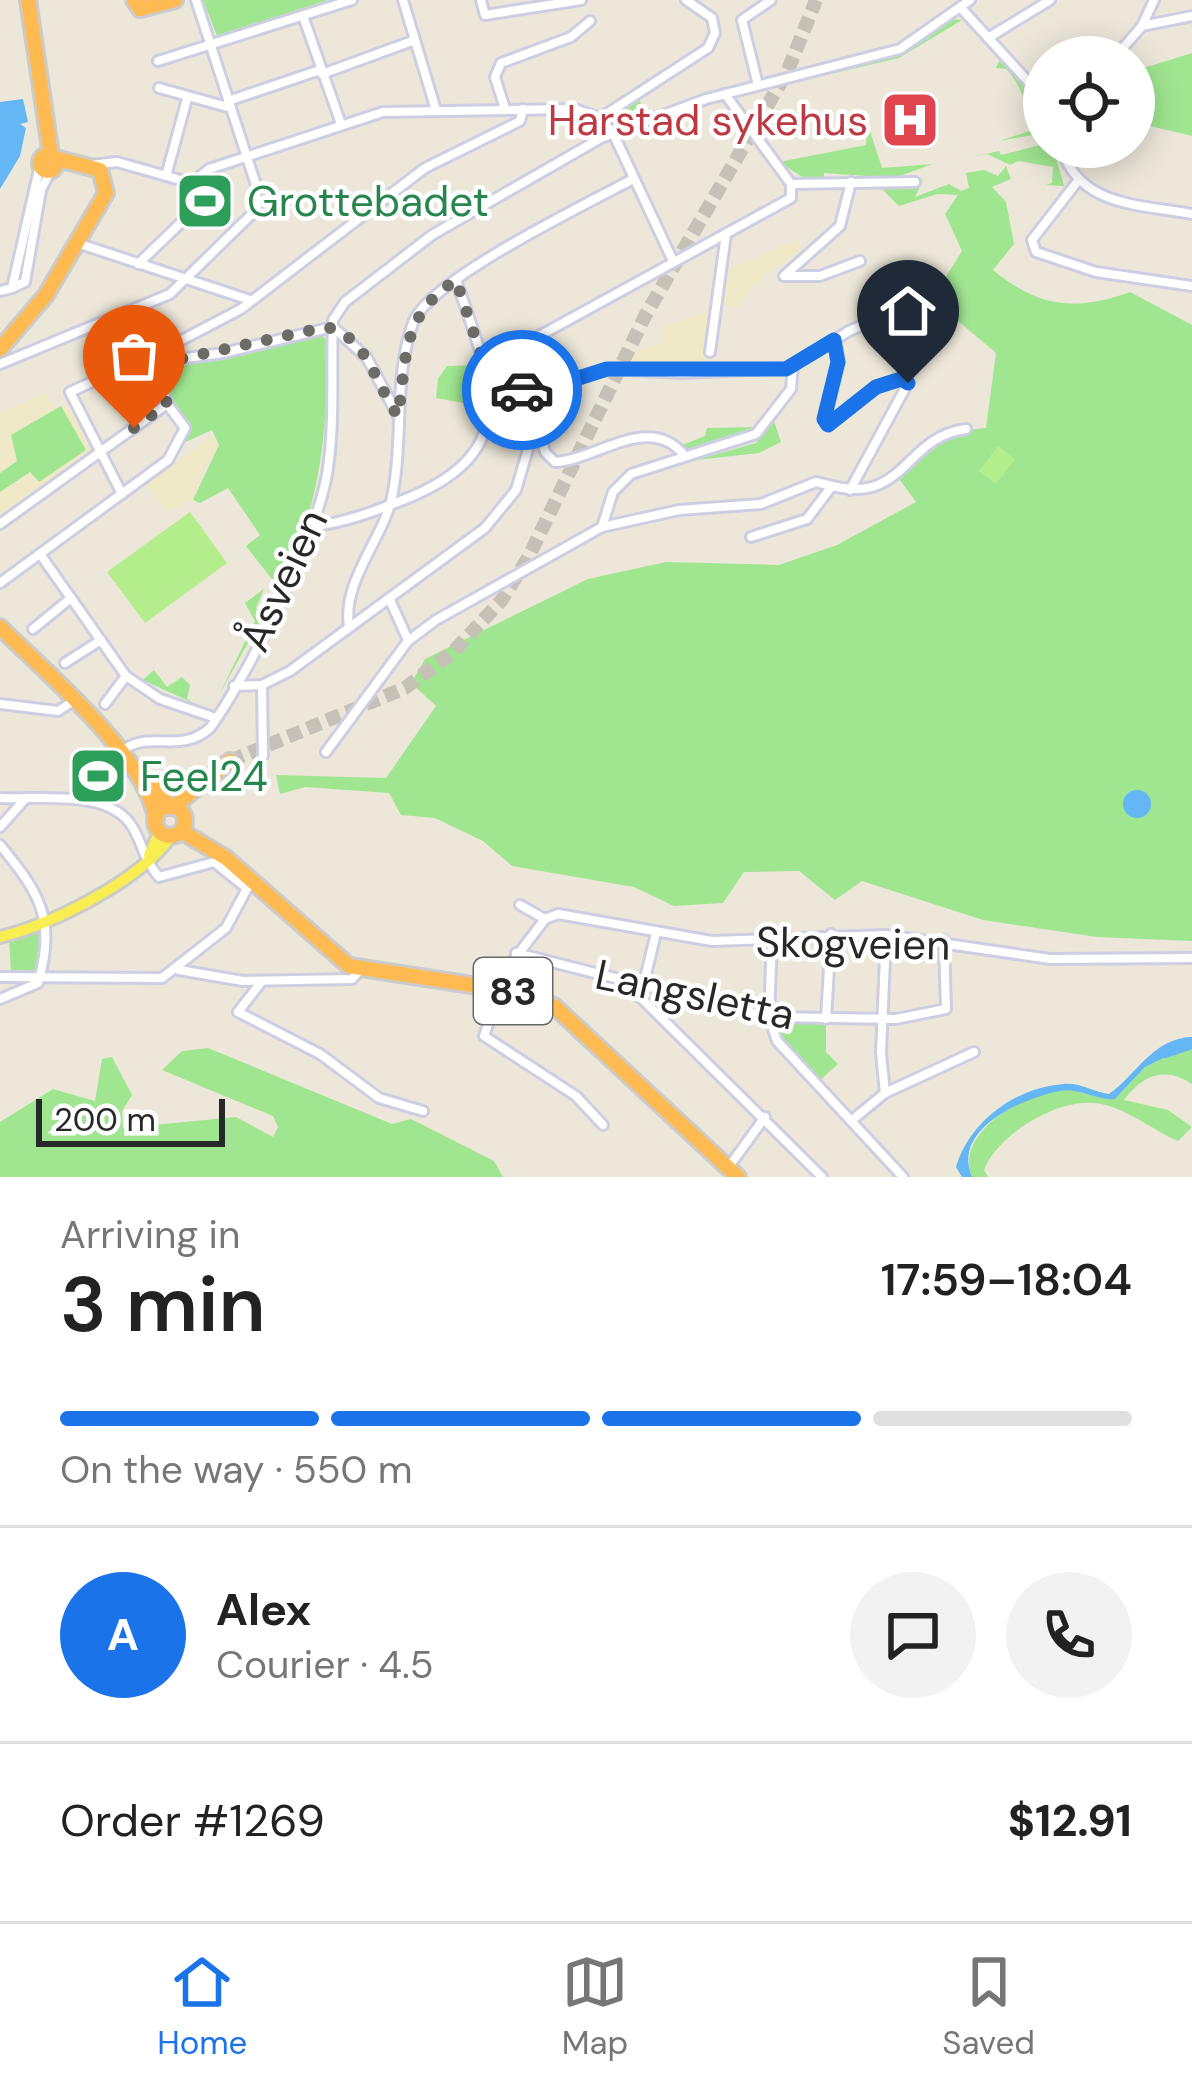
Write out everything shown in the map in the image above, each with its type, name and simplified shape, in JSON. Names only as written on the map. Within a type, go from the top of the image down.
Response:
[{"type":"highway","points":[[28,0],[49,162]]},
{"type":"highway","points":[[137,4],[176,0]]},
{"type":"highway","points":[[0,349],[46,295],[107,188],[102,168],[49,162]]},
{"type":"highway","points":[[49,162],[98,177],[99,203]]},
{"type":"highway","name":"83","points":[[0,627],[125,749],[172,821],[323,949],[360,970],[497,988],[540,999],[566,1014],[733,1173]]},
{"type":"highway","points":[[172,821],[200,784],[230,760]]},
{"type":"main road","points":[[0,937],[45,923],[91,900],[146,860],[172,821]]},
{"type":"street","points":[[0,364],[155,302],[188,279],[252,217],[258,203],[247,157],[196,0]]},
{"type":"street","points":[[158,61],[352,0]]},
{"type":"street","points":[[403,0],[436,110]]},
{"type":"street","points":[[481,0],[485,15],[581,0]]},
{"type":"street","points":[[600,118],[708,47],[715,25],[706,11],[686,0]]},
{"type":"street","points":[[758,85],[742,20],[771,0]]},
{"type":"street","points":[[333,327],[339,308],[418,244],[613,133],[724,94],[900,49],[970,0]]},
{"type":"street","points":[[988,38],[1050,0]]},
{"type":"street","points":[[1133,36],[1154,0]]},
{"type":"street","points":[[961,8],[1023,76]]},
{"type":"street","points":[[303,16],[341,124]]},
{"type":"street","points":[[1142,26],[1192,16]]},
{"type":"street","points":[[505,110],[495,77],[501,63],[571,38],[590,20]]},
{"type":"street","points":[[159,88],[230,105],[415,40]]},
{"type":"street","points":[[724,94],[792,189]]},
{"type":"street","points":[[166,176],[187,98]]},
{"type":"street","points":[[122,494],[70,392],[134,364],[251,300],[394,189],[520,122],[523,109]]},
{"type":"street","points":[[138,264],[191,213],[201,173],[392,110],[523,109],[575,109],[600,118],[613,133],[673,261]]},
{"type":"street","points":[[0,291],[12,288],[49,162]]},
{"type":"street","points":[[102,168],[198,184]]},
{"type":"street","points":[[1070,168],[1077,182],[1108,199],[1192,214]]},
{"type":"street","points":[[349,626],[352,595],[390,504],[414,319],[425,303],[456,280],[633,179]]},
{"type":"street","points":[[851,182],[842,223],[784,276],[820,276],[860,261]]},
{"type":"street","points":[[488,364],[726,234],[792,189],[851,182],[915,182]]},
{"type":"street","points":[[1077,182],[1032,240],[1036,252],[1096,272],[1192,286]]},
{"type":"street","points":[[710,352],[726,234]]},
{"type":"street","points":[[76,243],[251,300]]},
{"type":"street","points":[[314,526],[390,504],[450,479],[470,460],[489,417],[488,364],[456,280]]},
{"type":"street","points":[[528,394],[607,369],[682,373],[790,368],[834,340],[913,303],[914,295]]},
{"type":"street","points":[[134,364],[157,364],[333,327]]},
{"type":"street","points":[[333,327],[368,358],[398,416]]},
{"type":"street","name":"Åsveien","points":[[217,718],[314,526],[329,455],[333,327]]},
{"type":"street","points":[[834,340],[839,356],[824,419],[828,425],[876,387],[901,379],[908,383],[850,490]]},
{"type":"street","points":[[0,583],[168,460],[184,434],[185,423],[167,404],[157,364]]},
{"type":"street","points":[[234,686],[262,685],[492,522],[516,490],[538,429],[539,412],[528,394],[488,364]]},
{"type":"street","points":[[602,527],[610,500],[624,479],[756,434],[791,389],[790,368]]},
{"type":"street","points":[[0,524],[167,404]]},
{"type":"street","points":[[538,429],[555,462],[640,437],[669,442],[684,455]]},
{"type":"street","points":[[326,752],[408,641],[602,527],[679,510],[761,504],[816,482],[850,490],[880,488],[929,444],[966,430]]},
{"type":"street","points":[[751,537],[807,519],[832,486]]},
{"type":"street","points":[[40,554],[126,676],[160,699],[217,718]]},
{"type":"street","points":[[33,628],[71,598]]},
{"type":"street","points":[[389,598],[408,641]]},
{"type":"street","points":[[65,664],[101,640]]},
{"type":"street","points":[[105,704],[126,676]]},
{"type":"street","points":[[262,685],[263,755]]},
{"type":"street","points":[[0,704],[58,711],[67,696]]},
{"type":"street","points":[[125,749],[144,740],[187,743],[217,718]]},
{"type":"street","points":[[0,798],[96,802],[113,809],[134,828],[146,860],[161,878],[214,862],[249,883],[226,928],[177,970],[151,980],[41,974],[0,977]]},
{"type":"street","points":[[0,827],[25,799]]},
{"type":"street","points":[[0,845],[38,892],[45,923],[41,974],[31,990],[0,999]]},
{"type":"street","name":"Skogveien","points":[[520,905],[545,919],[558,914],[712,941],[886,935],[1050,959],[1192,958]]},
{"type":"street","points":[[545,919],[516,953],[497,988],[484,1036],[576,1096],[604,1125]]},
{"type":"street","points":[[643,987],[656,933]]},
{"type":"street","points":[[826,1018],[831,934]]},
{"type":"street","points":[[885,1093],[886,935]]},
{"type":"street","points":[[772,940],[769,1017],[783,1050],[903,1177]]},
{"type":"street","name":"Langsletta","points":[[516,953],[769,1017],[882,1020],[946,1009],[944,940]]},
{"type":"street","points":[[177,970],[262,981],[352,979],[360,970]]},
{"type":"street","points":[[262,981],[238,1012],[320,1054],[379,1097],[423,1111]]},
{"type":"street","points":[[626,983],[822,1177]]},
{"type":"street","points":[[851,1121],[885,1093],[974,1052]]},
{"type":"street","points":[[733,1173],[765,1117]]},
{"type":"shaded area","points":[[798,240],[802,249],[764,275],[736,308],[720,305],[726,269]]},
{"type":"shaded area","points":[[713,310],[710,347],[700,370],[635,366],[630,354],[663,342],[660,327]]},
{"type":"shaded area","points":[[46,393],[54,409],[71,406],[96,449],[0,514],[0,413]]},
{"type":"shaded area","points":[[214,435],[218,451],[204,467],[193,500],[167,511],[146,484]]},
{"type":"green space","points":[[203,0],[328,0],[217,36]]},
{"type":"green space","points":[[953,19],[962,20],[899,58],[792,83],[896,54]]},
{"type":"green space","points":[[1192,53],[1192,136],[1155,127],[1155,64]]},
{"type":"green space","points":[[999,61],[1016,75],[1023,84],[1023,97],[1006,69],[996,68]]},
{"type":"green space","points":[[635,94],[649,117],[619,126],[611,123],[609,116]]},
{"type":"green space","points":[[868,125],[882,168],[933,164],[894,178],[824,173],[824,178],[804,178],[779,162],[866,145]]},
{"type":"green space","points":[[1023,149],[1023,162],[1010,165],[987,154],[967,158],[999,151],[1001,155]]},
{"type":"green space","points":[[1006,166],[1011,179],[992,187],[1006,202],[1014,244],[993,270],[1026,292],[1058,302],[1092,302],[1130,292],[1192,325],[1192,941],[1097,937],[983,920],[862,881],[835,900],[799,871],[744,872],[723,903],[674,906],[634,887],[512,866],[483,841],[435,818],[401,815],[389,793],[305,787],[280,794],[276,775],[386,778],[436,706],[411,683],[425,659],[588,579],[666,562],[779,565],[837,545],[916,502],[897,476],[947,432],[986,428],[996,353],[932,299],[962,251],[945,214],[958,195],[937,194],[899,206],[879,186],[886,184],[889,190],[906,183],[915,188],[924,178],[915,197],[949,184],[961,191],[969,188],[966,173],[984,170],[998,176]]},
{"type":"green space","points":[[1053,168],[1059,168],[1064,186],[1046,185],[1052,183]]},
{"type":"green space","points":[[320,334],[328,341],[320,465],[295,553],[282,583],[275,583],[246,546],[260,535],[228,488],[200,503],[193,500],[219,445],[212,430],[181,444],[187,424],[169,398],[165,376],[167,369]]},
{"type":"green space","points":[[480,365],[486,407],[436,398],[438,379],[447,366]]},
{"type":"green space","points":[[61,406],[86,450],[39,482],[30,472],[0,492],[0,473],[17,461],[11,435]]},
{"type":"green space","points":[[774,421],[781,442],[759,453],[696,460],[756,443]]},
{"type":"green space","points":[[760,427],[693,452],[680,446],[705,436],[707,428]]},
{"type":"green space","points":[[998,446],[1015,459],[996,484],[979,471]]},
{"type":"green space","points":[[190,512],[227,563],[145,623],[107,572]]},
{"type":"green space","points":[[264,589],[256,608],[263,616],[219,695],[255,621],[245,603]]},
{"type":"green space","points":[[154,670],[167,687],[182,677],[190,685],[187,699],[195,704],[143,680]]},
{"type":"green space","points":[[42,931],[38,970],[11,972],[9,938]]},
{"type":"green space","points":[[778,1021],[826,1021],[826,1052],[838,1064],[817,1083],[780,1040],[774,1025]]},
{"type":"green space","points":[[1192,1044],[1192,1084],[1156,1075],[1124,1100],[1168,1110],[1192,1127],[1178,1141],[1111,1107],[1067,1106],[1016,1131],[991,1157],[984,1170],[988,1177],[972,1177],[973,1144],[1015,1105],[1067,1090],[1115,1099],[1145,1067]]},
{"type":"green space","points":[[208,1048],[392,1124],[411,1119],[494,1161],[503,1177],[0,1177],[0,1122],[53,1089],[95,1101],[102,1059],[112,1057],[132,1095],[122,1111],[123,1128],[236,1117],[273,1137],[278,1127],[273,1116],[162,1070],[182,1051]]},
{"type":"water","points":[[23,99],[28,122],[20,124],[26,128],[20,156],[0,189],[0,102]]},
{"type":"water","points":[[1137,790],[1147,794],[1151,804],[1147,814],[1137,818],[1127,814],[1123,804],[1127,794]]},
{"type":"water","points":[[1192,1037],[1192,1044],[1145,1067],[1115,1099],[1067,1090],[1010,1109],[972,1144],[968,1160],[972,1177],[962,1177],[956,1167],[972,1135],[1012,1100],[1063,1084],[1109,1094],[1156,1050]]},
{"type":"waterway","points":[[1165,1052],[1192,1043]]},
{"type":"tunnel","points":[[230,761],[405,688],[452,653],[501,601],[528,558],[645,316],[788,70],[816,0]]},
{"type":"way so far","points":[[134,428],[167,404],[157,364],[245,349],[326,327],[346,335],[368,358],[398,416],[414,319],[425,303],[456,280],[483,361],[522,390]]},
{"type":"place","name":"Harstad sykehus","points":[[910,120]]},
{"type":"place","name":"Grottebadet","points":[[205,201]]},
{"type":"place","name":"Feel24","points":[[98,776]]},
{"type":"route","points":[[522,390],[528,394],[607,369],[682,373],[786,369],[834,340],[839,356],[824,419],[828,425],[876,387],[901,379],[908,383]]}]
